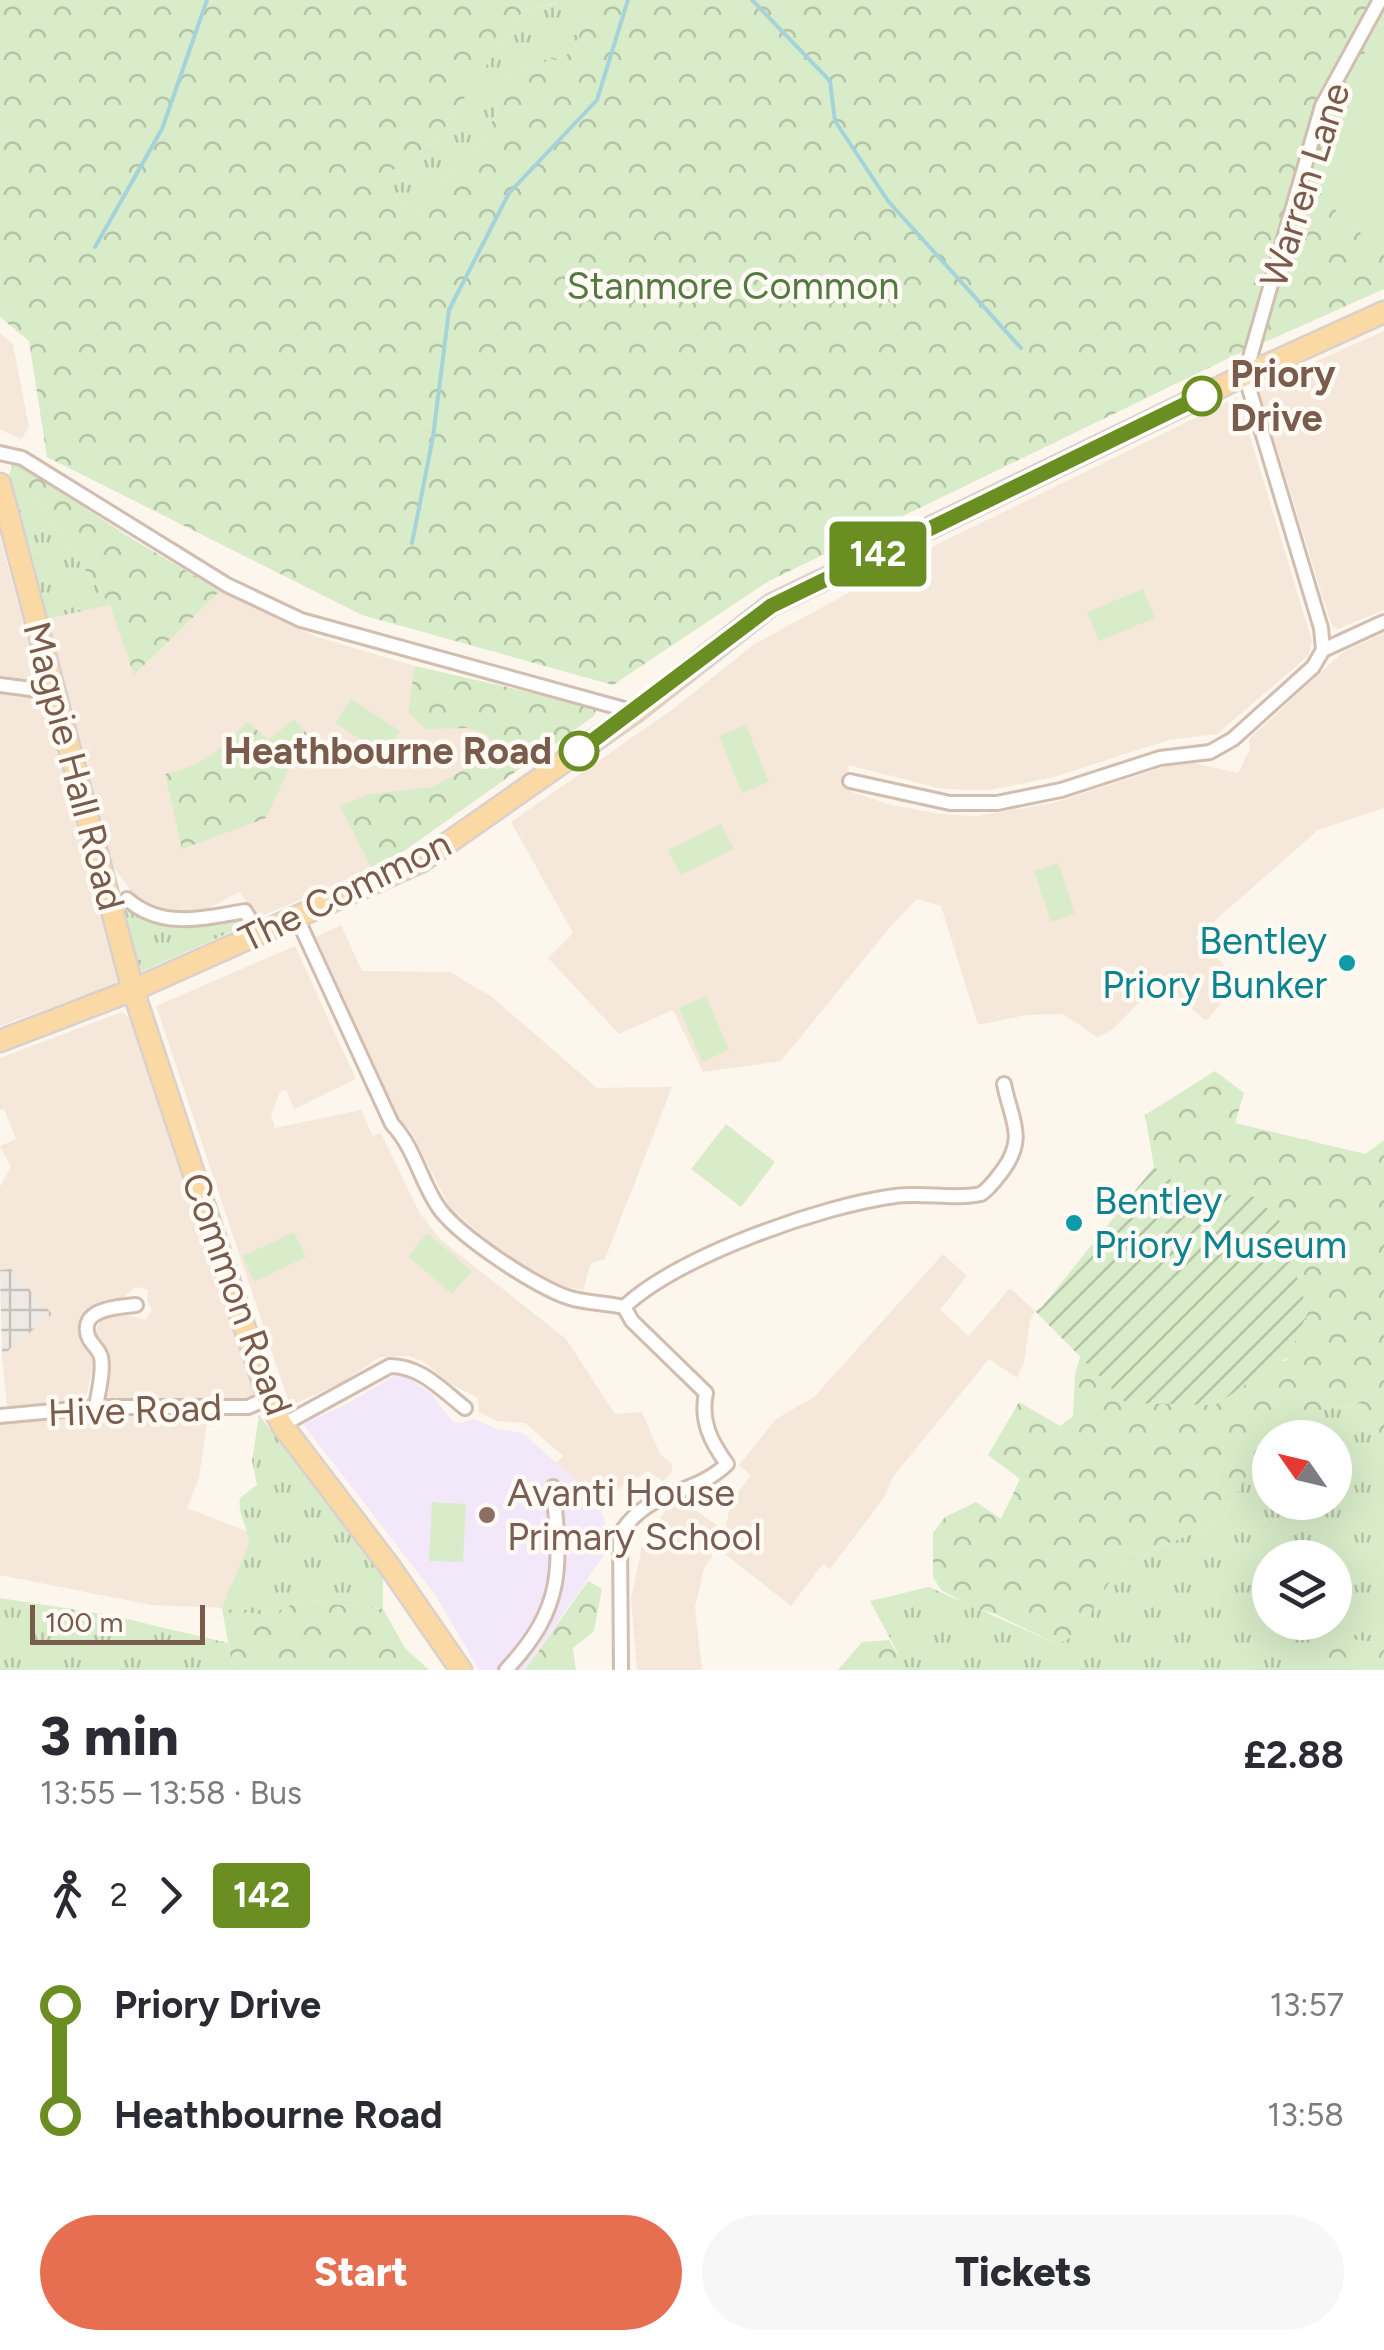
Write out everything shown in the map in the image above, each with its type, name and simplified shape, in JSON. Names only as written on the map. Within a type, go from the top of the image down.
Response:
[{"type":"main road","name":"The Common","points":[[0,1041],[133,990],[422,862],[635,712],[771,606],[1245,375],[1384,312]]},
{"type":"main road","name":"Magpie Hall Road","points":[[0,484],[133,990]]},
{"type":"main road","name":"Common Road","points":[[133,990],[268,1398],[282,1425],[390,1567],[461,1670]]},
{"type":"street","name":"Warren Lane","points":[[1245,375],[1322,106],[1380,0]]},
{"type":"street","points":[[1245,375],[1321,628],[1323,650]]},
{"type":"street","points":[[0,453],[22,458],[227,585],[301,620],[635,712]]},
{"type":"street","points":[[850,781],[950,803],[997,803],[1061,790],[1160,758],[1210,752],[1233,739],[1313,667],[1323,650],[1384,622]]},
{"type":"street","points":[[0,685],[53,692]]},
{"type":"street","points":[[127,900],[151,916],[179,920],[246,911],[260,934]]},
{"type":"street","points":[[297,918],[392,1124],[404,1137],[444,1216],[490,1253],[550,1290],[574,1300],[624,1307]]},
{"type":"street","points":[[624,1307],[640,1292],[671,1274],[812,1216],[896,1196],[980,1194],[997,1178],[1016,1149],[1017,1135],[1004,1084]]},
{"type":"street","points":[[96,1407],[101,1357],[88,1336],[88,1324],[102,1310],[136,1305]]},
{"type":"street","points":[[621,1670],[620,1534],[649,1502],[715,1474],[727,1464],[706,1425],[706,1394],[632,1321],[624,1307]]},
{"type":"street","points":[[282,1425],[390,1366],[422,1374],[465,1408]]},
{"type":"street","name":"Hive Road","points":[[0,1416],[96,1407],[248,1406],[268,1398]]},
{"type":"street","points":[[506,1670],[534,1638],[555,1584],[559,1566],[552,1487]]},
{"type":"shaded area","points":[[1384,331],[1384,610],[1338,629],[1331,624],[1258,387]]},
{"type":"shaded area","points":[[0,333],[13,344],[29,427],[21,439],[0,429]]},
{"type":"shaded area","points":[[1238,397],[1312,641],[1308,656],[1217,734],[1169,740],[1054,777],[990,790],[965,790],[938,788],[848,765],[852,792],[891,805],[976,816],[1053,803],[1168,766],[1193,763],[1238,773],[1250,749],[1249,739],[1343,652],[1384,633],[1384,808],[1318,830],[1195,938],[1241,980],[1206,1021],[1160,981],[1112,1030],[1097,1037],[1063,1014],[1026,1015],[978,1025],[941,906],[917,899],[781,1061],[703,1072],[673,1010],[619,1034],[548,958],[573,933],[511,822],[673,709],[753,645],[942,542]]},
{"type":"shaded area","points":[[0,537],[120,983],[0,1026]]},
{"type":"shaded area","points":[[220,591],[317,637],[415,666],[596,710],[594,716],[404,851],[329,888],[259,917],[239,892],[198,914],[163,913],[138,901],[106,856],[46,619],[110,605],[135,674]]},
{"type":"shaded area","points":[[341,925],[362,971],[450,972],[492,997],[597,1088],[672,1087],[605,1259],[591,1263],[583,1290],[557,1285],[528,1269],[449,1206],[410,1130],[400,1121],[316,937]]},
{"type":"shaded area","points":[[295,946],[356,1079],[294,1109],[286,1090],[280,1092],[271,1115],[275,1128],[361,1110],[373,1136],[381,1133],[419,1212],[441,1240],[566,1339],[615,1414],[642,1412],[660,1454],[672,1464],[672,1471],[663,1481],[648,1471],[599,1501],[556,1463],[563,1456],[525,1423],[497,1421],[479,1412],[478,1398],[409,1356],[380,1357],[343,1382],[290,1406],[156,1006]]},
{"type":"shaded area","points":[[122,1012],[130,1019],[255,1398],[105,1395],[107,1355],[96,1330],[107,1315],[118,1313],[146,1320],[152,1310],[148,1290],[135,1287],[122,1299],[99,1302],[89,1308],[81,1320],[80,1332],[94,1361],[86,1397],[14,1411],[7,1406],[2,1356],[51,1314],[11,1270],[0,1270],[0,1186],[11,1167],[0,1146],[16,1139],[4,1109],[0,1110],[0,1058]]},
{"type":"shaded area","points":[[943,1254],[967,1276],[940,1310],[969,1336],[1010,1288],[1035,1311],[1024,1362],[1017,1378],[989,1359],[892,1478],[884,1498],[830,1569],[823,1564],[791,1606],[721,1551],[731,1501],[751,1475],[739,1465],[776,1419],[814,1397]]},
{"type":"shaded area","points":[[11,1269],[52,1314],[2,1356],[0,1270]]},
{"type":"shaded area","name":"Avanti House Primary School","points":[[394,1376],[408,1378],[430,1392],[453,1422],[474,1419],[497,1429],[523,1433],[599,1501],[611,1545],[525,1670],[479,1670],[436,1596],[303,1424]]},
{"type":"shaded area","points":[[87,1411],[208,1415],[199,1478],[187,1508],[249,1532],[249,1543],[222,1608],[151,1605],[0,1575],[0,1422]]},
{"type":"shaded area","points":[[680,1500],[717,1525],[718,1530],[710,1542],[712,1557],[704,1569],[695,1607],[702,1670],[637,1670],[631,1598],[642,1547],[668,1506]]},
{"type":"green space","name":"Stanmore Common","points":[[0,0],[1384,0],[1384,24],[1375,33],[1332,118],[1338,216],[1384,250],[1384,289],[1229,358],[769,581],[613,685],[362,615],[47,457],[29,341],[0,317]],"holes":[[[556,3],[586,15],[572,53],[504,75],[484,143],[465,154],[420,212],[397,201],[390,172],[435,142],[522,12]]]},
{"type":"green space","points":[[557,3],[587,15],[572,53],[504,75],[484,143],[465,154],[420,212],[397,201],[389,172],[435,142],[522,12]]},
{"type":"green space","points":[[1384,24],[1384,250],[1338,216],[1322,176],[1332,118],[1375,32]]},
{"type":"green space","points":[[12,465],[110,605],[46,619],[9,476]]},
{"type":"green space","points":[[12,465],[20,465],[220,591],[134,675],[110,605]]},
{"type":"green space","points":[[1143,589],[1155,618],[1099,641],[1087,612]]},
{"type":"green space","points":[[415,666],[596,710],[594,716],[404,851],[371,867],[340,806],[370,794],[433,787],[476,763],[491,746],[488,735],[468,728],[425,729],[408,711]]},
{"type":"green space","points":[[351,699],[400,731],[385,755],[335,723]]},
{"type":"green space","points":[[294,719],[310,737],[293,760],[266,818],[182,849],[165,774],[211,756],[247,722],[269,740]]},
{"type":"green space","points":[[746,725],[769,782],[742,793],[719,736]]},
{"type":"green space","points":[[721,824],[734,849],[681,875],[668,850]]},
{"type":"green space","points":[[1058,863],[1075,914],[1051,922],[1034,871]]},
{"type":"green space","points":[[122,909],[167,924],[242,917],[249,924],[141,972],[120,914]]},
{"type":"green space","points":[[706,996],[729,1050],[702,1062],[679,1008]]},
{"type":"green space","points":[[1215,1071],[1244,1093],[1235,1123],[1365,1154],[1384,1140],[1384,1439],[1373,1433],[1361,1403],[1305,1413],[1297,1420],[1252,1420],[1252,1470],[1219,1524],[1163,1545],[1118,1568],[1077,1635],[1057,1644],[974,1608],[941,1590],[933,1577],[933,1533],[945,1517],[976,1502],[1001,1519],[1020,1479],[988,1455],[1019,1402],[1060,1426],[1073,1416],[1075,1374],[1083,1347],[1286,1361],[1308,1312],[1218,1212],[1197,1201],[1154,1167],[1145,1115]]},
{"type":"green space","points":[[726,1124],[775,1162],[741,1207],[691,1169]]},
{"type":"green space","points":[[1154,1167],[1201,1203],[1246,1191],[1278,1217],[1308,1312],[1288,1357],[1215,1405],[1126,1403],[1035,1311]]},
{"type":"green space","points":[[294,1232],[306,1257],[254,1282],[243,1256]]},
{"type":"green space","points":[[427,1233],[472,1271],[452,1294],[408,1256]]},
{"type":"green space","points":[[1362,1403],[1373,1433],[1384,1439],[1384,1643],[1336,1644],[1296,1670],[907,1670],[870,1601],[929,1587],[1057,1644],[1077,1634],[1118,1568],[1163,1545],[1219,1524],[1252,1470],[1252,1520],[1352,1520],[1352,1420],[1297,1420],[1305,1413]]},
{"type":"green space","points":[[259,1415],[383,1575],[383,1609],[299,1601],[268,1616],[222,1608],[249,1543],[239,1504],[240,1498],[257,1485],[252,1461]]},
{"type":"green space","points":[[432,1502],[466,1504],[463,1562],[429,1561]]},
{"type":"green space","points":[[588,1581],[602,1589],[594,1631],[573,1648],[576,1670],[525,1670]]},
{"type":"green space","points":[[0,1598],[110,1615],[228,1643],[233,1670],[0,1670]]},
{"type":"green space","points":[[299,1601],[383,1609],[405,1648],[429,1670],[233,1670],[222,1608],[268,1616]]},
{"type":"green space","points":[[1352,1639],[1384,1643],[1384,1670],[1296,1670],[1319,1649]]},
{"type":"green space","points":[[889,1640],[908,1670],[838,1670],[862,1642]]},
{"type":"waterway","points":[[95,247],[162,129],[207,0]]},
{"type":"waterway","points":[[412,543],[433,437],[449,310],[509,193],[597,100],[628,0]]},
{"type":"waterway","points":[[752,0],[830,81],[835,121],[888,201],[1021,348]]},
{"type":"bus line","name":"142","points":[[579,751],[771,606],[1202,396]]},
{"type":"place","name":"Priory Drive","points":[[1202,396]]},
{"type":"place","name":"Heathbourne Road","points":[[579,751]]},
{"type":"place","name":"Bentley Priory Bunker","points":[[1347,963]]},
{"type":"place","name":"Bentley Priory Museum","points":[[1074,1223]]},
{"type":"place","name":"Avanti House Primary School","points":[[487,1515]]}]
